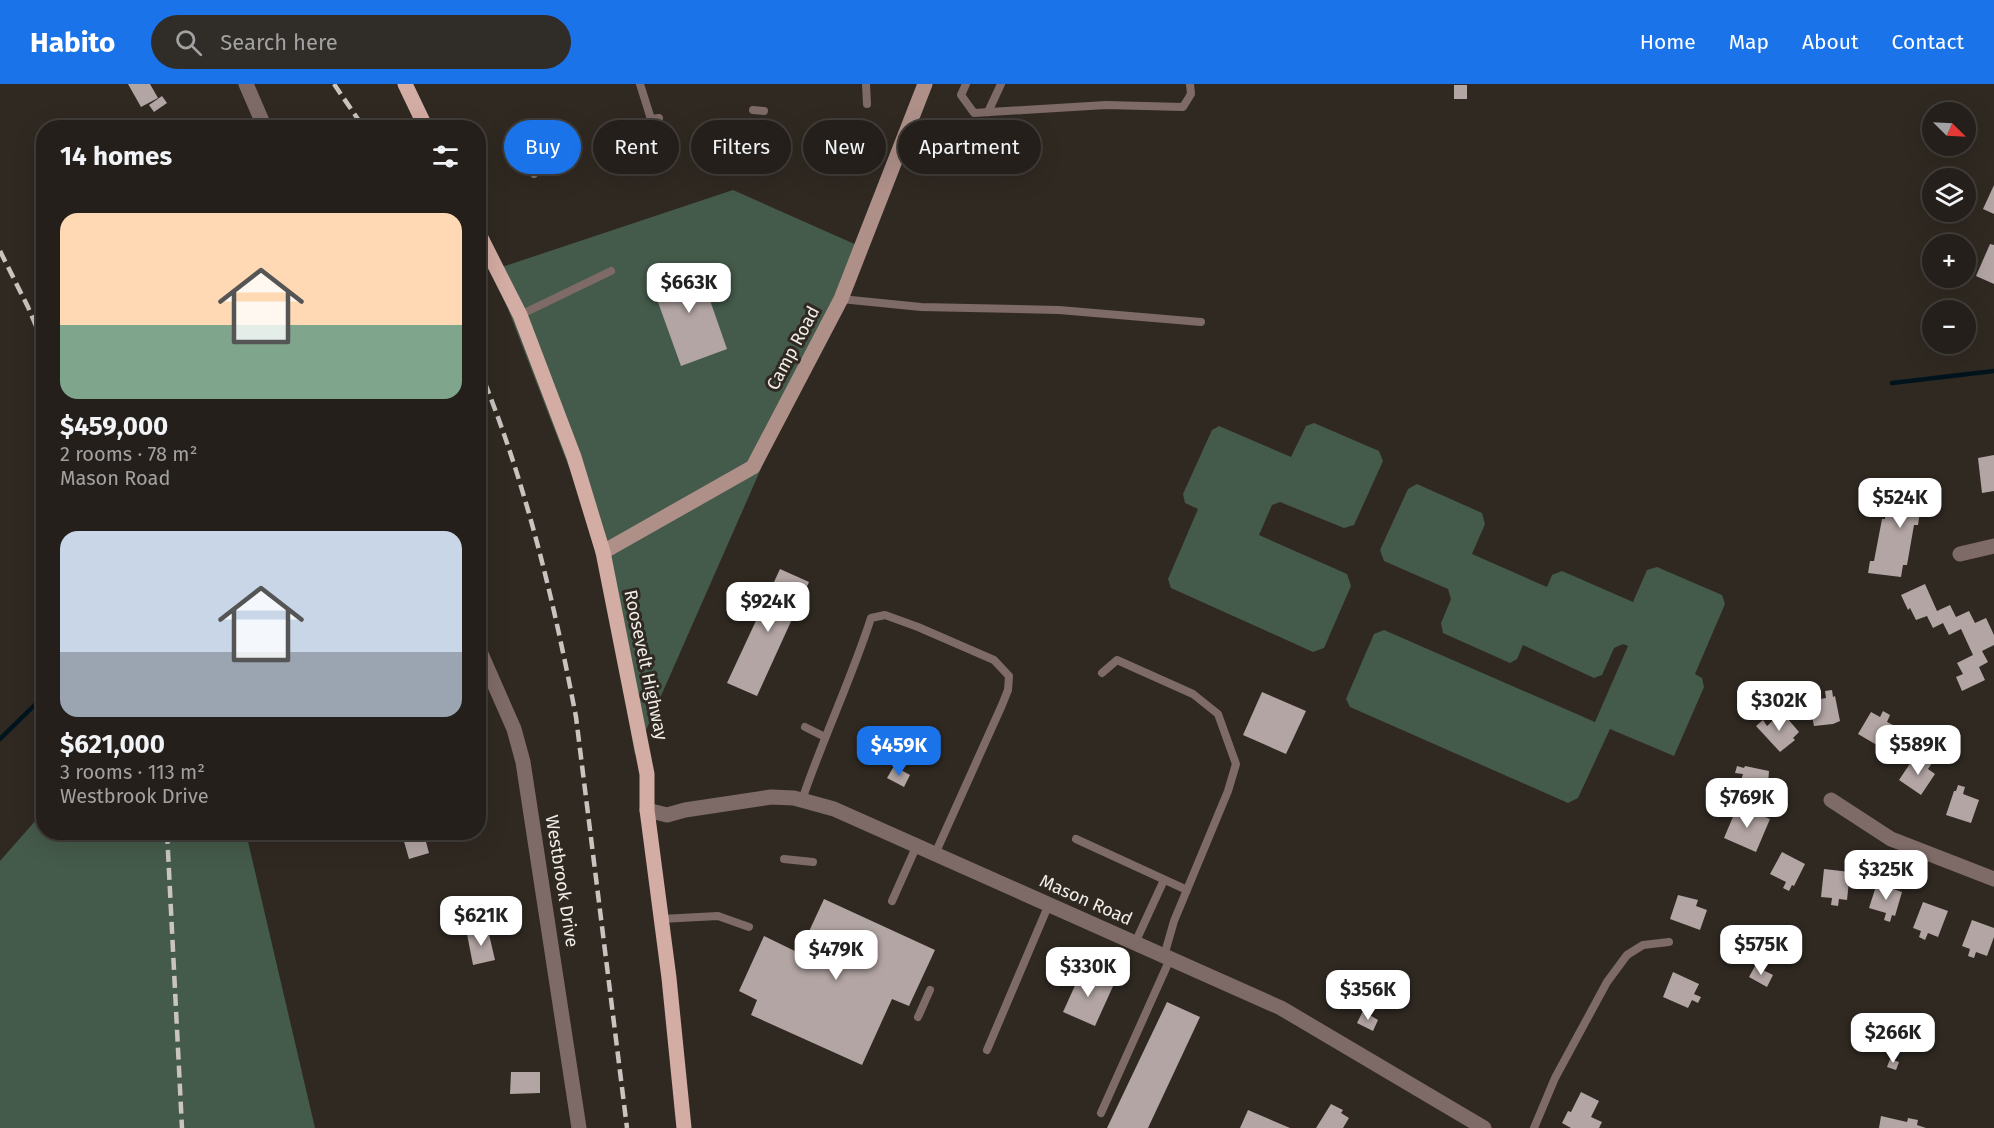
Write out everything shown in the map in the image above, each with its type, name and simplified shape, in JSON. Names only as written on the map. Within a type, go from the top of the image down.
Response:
[{"type":"main road","points":[[405,84],[422,120]]},
{"type":"main road","name":"Roosevelt Highway","points":[[486,248],[520,315],[574,457],[603,552],[647,774],[647,810],[669,978],[684,1128]]},
{"type":"street","points":[[246,84],[262,120]]},
{"type":"street","name":"Camp Road","points":[[603,552],[753,467],[841,299],[925,84]]},
{"type":"street","points":[[1960,555],[1994,546]]},
{"type":"street","name":"Westbrook Drive","points":[[486,665],[514,729],[524,762],[579,1128]]},
{"type":"street","name":"Mason Road","points":[[647,810],[667,816],[685,810],[771,798],[794,798],[834,809],[1281,1008],[1484,1128]]},
{"type":"street","points":[[1831,800],[1891,839],[1994,879]]},
{"type":"lane","points":[[640,84],[651,119],[659,118]]},
{"type":"lane","points":[[866,84],[867,104]]},
{"type":"lane","points":[[966,84],[962,95],[974,113],[1106,105],[1183,106],[1191,94],[1190,84]]},
{"type":"lane","points":[[988,112],[1001,84]]},
{"type":"lane","points":[[753,110],[764,111]]},
{"type":"lane","points":[[520,315],[611,271]]},
{"type":"lane","points":[[841,299],[921,307],[1059,310],[1201,322]]},
{"type":"lane","points":[[802,800],[825,736],[858,660],[872,618],[885,615],[918,627],[994,660],[1009,675],[1008,690],[1002,705],[935,854]]},
{"type":"lane","points":[[1101,1113],[1167,957],[1174,921],[1228,791],[1236,764],[1218,714],[1193,694],[1117,660],[1102,673]]},
{"type":"lane","points":[[805,727],[825,736]]},
{"type":"lane","points":[[1076,839],[1187,890]]},
{"type":"lane","points":[[892,901],[916,845]]},
{"type":"lane","points":[[784,859],[813,862]]},
{"type":"lane","points":[[1135,943],[1164,880]]},
{"type":"lane","points":[[987,1050],[1049,904]]},
{"type":"lane","points":[[661,919],[718,916],[749,927]]},
{"type":"lane","points":[[1534,1128],[1555,1078],[1607,982],[1620,964],[1627,955],[1643,945],[1669,942]]},
{"type":"lane","points":[[918,1017],[930,990]]},
{"type":"green space","points":[[733,190],[859,246],[635,755],[595,535],[508,309],[490,271]]},
{"type":"green space","points":[[1314,423],[1379,451],[1383,461],[1354,525],[1344,528],[1280,502],[1272,505],[1259,535],[1347,574],[1351,586],[1324,648],[1313,652],[1171,588],[1168,579],[1198,509],[1185,503],[1183,494],[1212,430],[1219,426],[1291,457],[1306,426]]},
{"type":"green space","points":[[1417,484],[1482,513],[1485,524],[1472,554],[1547,587],[1552,575],[1562,571],[1633,602],[1647,570],[1657,567],[1722,595],[1725,604],[1695,674],[1702,678],[1704,687],[1674,756],[1610,729],[1578,798],[1568,803],[1350,707],[1346,699],[1374,634],[1384,630],[1595,722],[1628,646],[1623,644],[1614,648],[1602,675],[1594,678],[1523,645],[1517,659],[1510,663],[1443,633],[1441,623],[1451,599],[1448,589],[1384,561],[1380,550],[1408,489]]},
{"type":"green space","points":[[36,820],[36,840],[248,840],[315,1128],[0,1128],[0,861]]},
{"type":"building","points":[[128,84],[150,84],[158,98],[141,107]]},
{"type":"building","points":[[1454,85],[1467,85],[1467,99],[1454,99]]},
{"type":"building","points":[[162,96],[167,103],[154,112],[149,105]]},
{"type":"building","points":[[1994,185],[1994,214],[1983,209]]},
{"type":"building","points":[[1990,244],[1994,245],[1994,284],[1976,276]]},
{"type":"building","points":[[697,263],[727,349],[681,366],[650,280]]},
{"type":"building","points":[[1994,455],[1994,491],[1982,493],[1978,458]]},
{"type":"building","points":[[1903,481],[1935,485],[1933,499],[1926,498],[1924,511],[1920,511],[1918,525],[1914,525],[1907,565],[1903,565],[1901,577],[1868,573],[1870,561],[1874,561],[1886,507],[1892,507],[1894,493],[1902,494]]},
{"type":"building","points":[[780,569],[809,582],[757,696],[727,683]]},
{"type":"building","points":[[1925,584],[1937,611],[1950,605],[1956,617],[1969,611],[1975,623],[1986,618],[1994,635],[1994,645],[1982,651],[1988,662],[1979,667],[1985,680],[1962,691],[1956,677],[1963,674],[1957,663],[1973,655],[1961,629],[1949,635],[1943,623],[1933,628],[1927,616],[1916,620],[1901,595]]},
{"type":"building","points":[[1832,690],[1840,721],[1814,726],[1809,701],[1826,698],[1825,691]]},
{"type":"building","points":[[1262,692],[1306,711],[1286,754],[1243,735]]},
{"type":"building","points":[[1883,711],[1890,715],[1887,722],[1895,726],[1882,748],[1858,734],[1871,712],[1880,717]]},
{"type":"building","points":[[1782,712],[1799,732],[1793,738],[1795,740],[1780,752],[1756,726],[1763,720],[1767,726]]},
{"type":"building","points":[[1913,759],[1923,765],[1927,759],[1932,763],[1928,769],[1935,774],[1921,795],[1899,780]]},
{"type":"building","points":[[894,766],[910,775],[904,787],[887,778]]},
{"type":"building","points":[[1737,766],[1769,771],[1768,784],[1766,784],[1763,797],[1738,791],[1743,774],[1735,773]]},
{"type":"building","points":[[1958,785],[1965,787],[1963,794],[1979,800],[1971,823],[1946,815]]},
{"type":"building","points":[[1738,805],[1770,819],[1756,852],[1724,838]]},
{"type":"building","points":[[404,840],[426,840],[429,853],[409,859]]},
{"type":"building","points":[[1782,852],[1805,864],[1789,891],[1783,888],[1786,882],[1770,874]]},
{"type":"building","points":[[1824,869],[1850,872],[1847,900],[1839,899],[1838,906],[1831,905],[1832,898],[1821,897]]},
{"type":"building","points":[[1877,883],[1902,892],[1895,916],[1892,915],[1890,922],[1884,920],[1886,913],[1869,908]]},
{"type":"building","points":[[1678,895],[1698,900],[1696,906],[1707,910],[1700,930],[1670,919]]},
{"type":"building","points":[[824,899],[935,950],[909,1006],[892,999],[862,1065],[751,1015],[757,1000],[739,991],[764,936],[799,953]]},
{"type":"building","points":[[1923,902],[1948,911],[1938,937],[1928,933],[1925,940],[1919,937],[1921,931],[1913,928]]},
{"type":"building","points":[[1972,920],[1994,928],[1994,937],[1987,956],[1976,952],[1974,958],[1968,956],[1970,949],[1962,946]]},
{"type":"building","points":[[488,930],[495,960],[473,965],[467,934]]},
{"type":"building","points":[[1755,966],[1773,975],[1767,987],[1749,977]]},
{"type":"building","points":[[1082,970],[1114,984],[1095,1026],[1063,1012]]},
{"type":"building","points":[[1673,972],[1699,984],[1694,994],[1701,997],[1698,1003],[1692,1000],[1688,1008],[1663,997]]},
{"type":"building","points":[[1167,1002],[1200,1017],[1148,1128],[1107,1128]]},
{"type":"building","points":[[1363,1011],[1378,1020],[1373,1031],[1357,1023]]},
{"type":"building","points":[[1890,1059],[1899,1062],[1896,1070],[1887,1067]]},
{"type":"building","points":[[511,1072],[540,1072],[540,1093],[510,1094]]},
{"type":"building","points":[[1581,1092],[1599,1101],[1591,1117],[1602,1122],[1599,1128],[1571,1128],[1562,1123],[1568,1111],[1571,1112]]},
{"type":"building","points":[[1331,1104],[1343,1110],[1341,1113],[1349,1118],[1343,1128],[1316,1128]]},
{"type":"building","points":[[1248,1110],[1290,1128],[1240,1128]]},
{"type":"building","points":[[1881,1116],[1907,1122],[1908,1118],[1918,1120],[1917,1125],[1926,1128],[1879,1128]]},
{"type":"waterway","points":[[1892,383],[1994,371]]},
{"type":"waterway","points":[[0,739],[36,704]]},
{"type":"railway","points":[[334,84],[359,120]]},
{"type":"railway","points":[[0,251],[36,326]]},
{"type":"railway","points":[[486,386],[510,452],[536,539],[558,627],[576,717],[627,1128]]},
{"type":"railway","points":[[167,840],[182,1128]]}]
